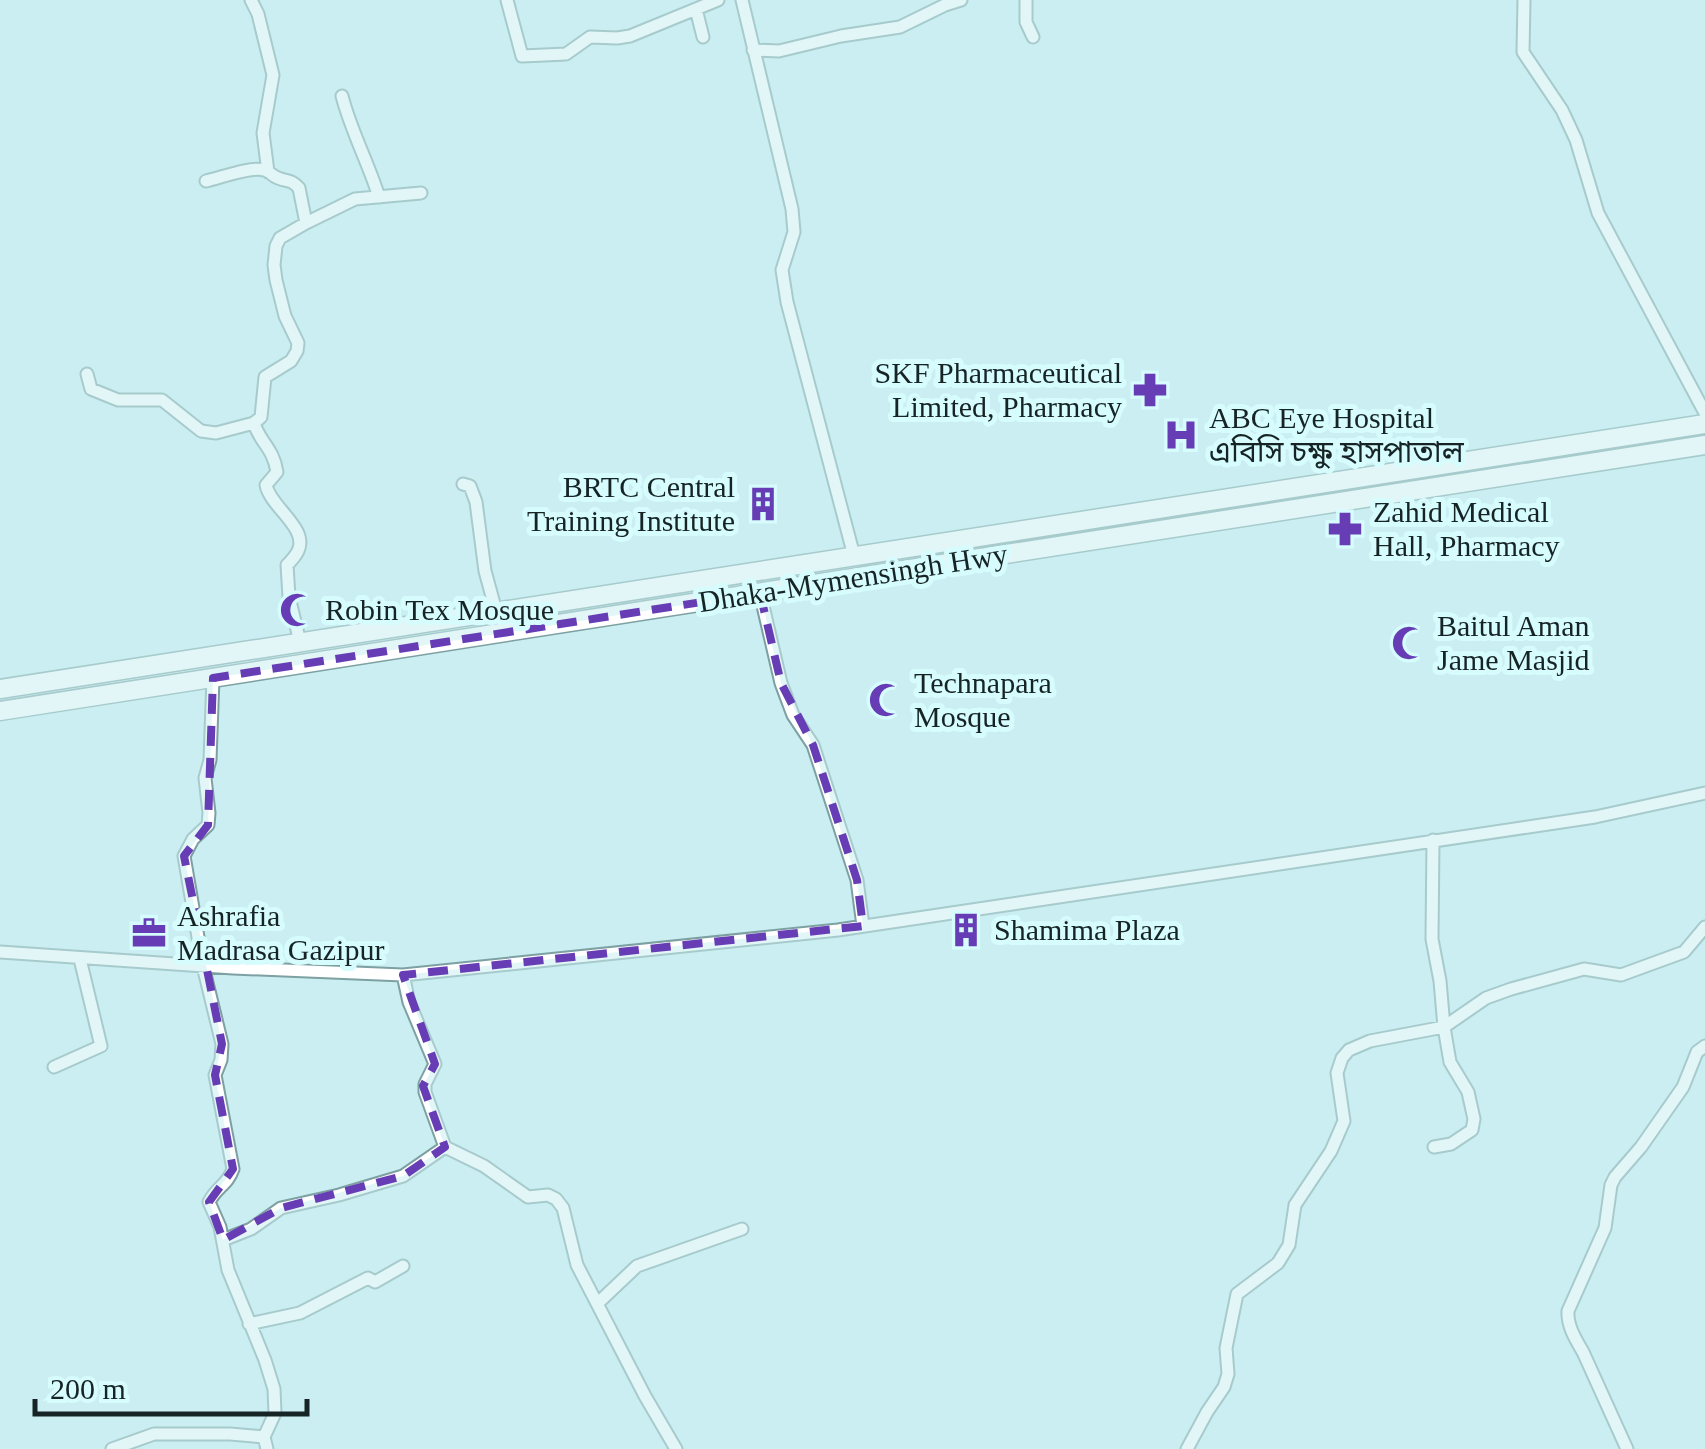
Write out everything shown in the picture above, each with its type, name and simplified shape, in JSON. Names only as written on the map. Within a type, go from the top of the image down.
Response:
[{"type":"highway","name":"Dhaka-Mymensingh Hwy","points":[[0,689],[1705,424]]},
{"type":"highway","name":"Dhaka-Mymensingh Hwy","points":[[0,711],[1705,445]]},
{"type":"street","points":[[250,0],[258,14],[274,75],[262,133],[268,172]]},
{"type":"street","points":[[507,0],[522,56],[566,54],[590,37],[630,36],[718,0]]},
{"type":"street","points":[[742,0],[792,210],[794,232],[782,270],[787,302],[854,556]]},
{"type":"street","points":[[754,50],[779,51],[900,26],[960,0]]},
{"type":"street","points":[[1026,0],[1026,22],[1034,38]]},
{"type":"street","points":[[1524,0],[1523,52],[1562,110],[1576,140],[1598,213],[1705,414]]},
{"type":"street","points":[[696,9],[703,36]]},
{"type":"street","points":[[342,96],[378,197]]},
{"type":"street","points":[[206,180],[256,170],[280,180],[289,179],[296,183],[306,222]]},
{"type":"street","points":[[87,374],[91,389],[98,393],[118,400],[162,400],[201,431],[216,433],[254,423],[262,417],[266,377],[292,361],[297,351],[298,343],[285,316],[274,265],[280,238],[355,200],[422,193]]},
{"type":"street","points":[[254,423],[275,463],[276,472],[266,485],[268,495],[298,533],[298,550],[287,565],[289,598],[300,642]]},
{"type":"street","points":[[463,484],[470,486],[476,502],[485,571],[496,612]]},
{"type":"street","points":[[760,593],[781,683],[794,715],[813,745],[857,880],[864,926]]},
{"type":"street","points":[[112,1449],[154,1434],[230,1434],[265,1443],[275,1414],[274,1388],[228,1270],[223,1240],[209,1202],[214,1192],[229,1181],[233,1169],[216,1076],[222,1044],[203,966],[184,856],[193,839],[208,825],[205,778],[210,760],[213,678]]},
{"type":"street","points":[[0,952],[403,976],[864,926],[1595,817],[1705,793]]},
{"type":"street","points":[[1432,840],[1432,939],[1444,1027],[1450,1062],[1468,1092],[1474,1120],[1472,1130],[1450,1144],[1434,1147]]},
{"type":"street","points":[[1187,1449],[1224,1387],[1228,1374],[1226,1348],[1237,1294],[1278,1264],[1289,1245],[1295,1206],[1331,1151],[1344,1121],[1337,1073],[1349,1050],[1370,1041],[1444,1027],[1486,998],[1511,989],[1584,969],[1621,975],[1684,952],[1705,926]]},
{"type":"street","points":[[54,1067],[101,1046],[80,959]]},
{"type":"street","points":[[403,976],[408,1002],[435,1064],[424,1084],[445,1147],[484,1166],[528,1196],[548,1196],[563,1208],[577,1264],[676,1449]]},
{"type":"street","points":[[1627,1449],[1574,1338],[1568,1312],[1605,1228],[1614,1177],[1683,1087],[1698,1052],[1705,1046]]},
{"type":"street","points":[[223,1240],[251,1229],[281,1208],[403,1176],[445,1147]]},
{"type":"street","points":[[598,1304],[637,1266],[742,1229]]},
{"type":"street","points":[[249,1324],[300,1313],[368,1278],[375,1282],[404,1266]]},
{"type":"highlighted area","points":[[760,593],[781,683],[813,745],[857,880],[863,926],[403,975],[435,1064],[423,1086],[445,1147],[403,1176],[281,1208],[223,1240],[209,1202],[233,1169],[215,1075],[222,1044],[184,856],[208,825],[213,678]]},
{"type":"place","name":"SKF Pharmaceutical Limited, Pharmacy","points":[[1150,390]]},
{"type":"place","name":"ABC Eye Hospital এবিসি চক্ষু হাসপাতাল","points":[[1181,435]]},
{"type":"place","name":"BRTC Central Training Institute","points":[[763,504]]},
{"type":"place","name":"Zahid Medical Hall, Pharmacy","points":[[1345,529]]},
{"type":"place","name":"Robin Tex Mosque","points":[[297,610]]},
{"type":"place","name":"Baitul Aman Jame Masjid","points":[[1409,643]]},
{"type":"place","name":"Technapara Mosque","points":[[886,700]]},
{"type":"place","name":"Shamima Plaza","points":[[966,930]]},
{"type":"place","name":"Ashrafia Madrasa Gazipur","points":[[149,933]]}]
